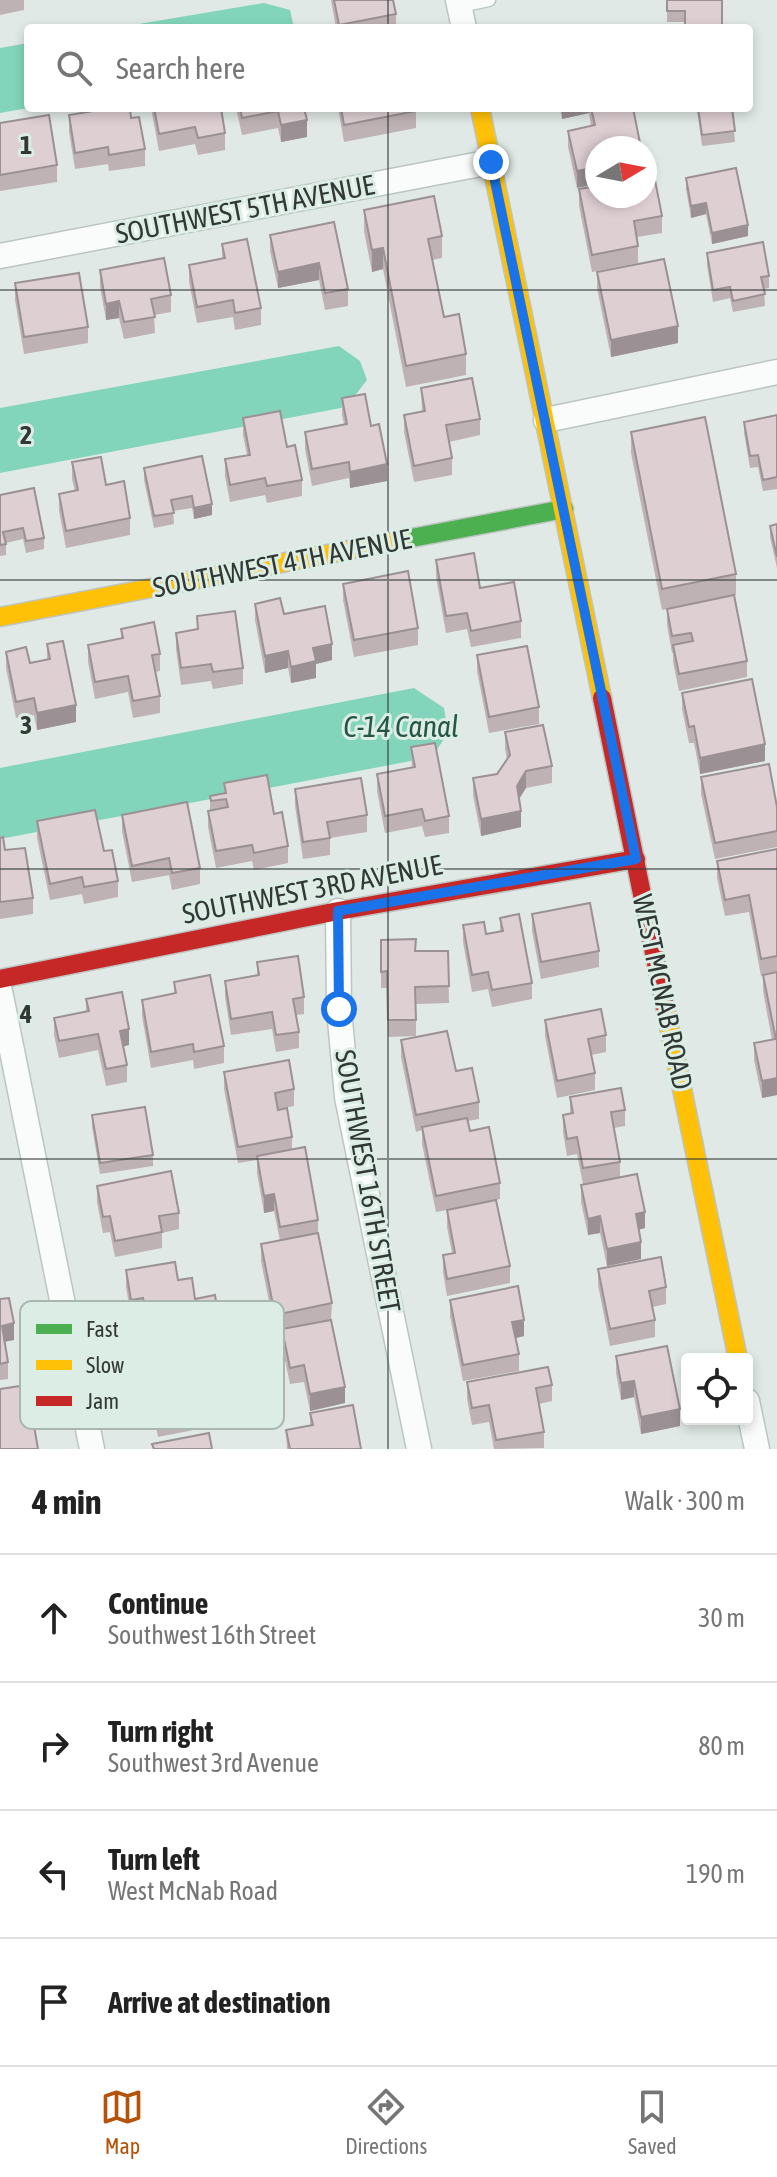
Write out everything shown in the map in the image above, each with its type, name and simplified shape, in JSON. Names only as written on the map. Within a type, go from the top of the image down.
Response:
[{"type":"street","name":"WEST MCNAB ROAD","points":[[481,112],[737,1353]]},
{"type":"street","name":"SOUTHWEST 5TH AVENUE","points":[[0,256],[491,162]]},
{"type":"street","points":[[546,420],[777,372]]},
{"type":"street","name":"SOUTHWEST 4TH AVENUE","points":[[0,617],[564,509]]},
{"type":"street","name":"SOUTHWEST 3RD AVENUE","points":[[0,979],[338,911],[636,859]]},
{"type":"street","name":"SOUTHWEST 16TH STREET","points":[[338,911],[339,1009],[347,1097],[419,1449]]},
{"type":"street","points":[[0,991],[62,1301]]},
{"type":"street","points":[[752,1425],[757,1449]]},
{"type":"street","points":[[88,1429],[92,1449]]},
{"type":"lane","points":[[461,11],[489,0]]},
{"type":"water","points":[[264,3],[290,10],[293,24],[139,24]]},
{"type":"water","points":[[24,44],[24,109],[0,113],[0,48]]},
{"type":"water","points":[[339,346],[360,361],[367,380],[346,407],[0,473],[0,408]]},
{"type":"water","name":"C-14 Canal","points":[[414,688],[444,708],[448,733],[432,757],[0,839],[0,768]]},
{"type":"building","points":[[334,0],[393,0],[396,14],[339,24]]},
{"type":"building","points":[[667,0],[722,0],[722,24],[685,24],[685,11],[667,11]]},
{"type":"building","points":[[130,112],[131,118],[139,117],[145,149],[109,155],[108,147],[75,153],[69,115]]},
{"type":"building","points":[[155,112],[222,112],[225,133],[198,138],[195,127],[159,134]]},
{"type":"building","points":[[241,112],[273,112],[242,118]]},
{"type":"building","points":[[278,112],[305,112],[307,120],[281,125]]},
{"type":"building","points":[[342,112],[411,112],[344,125]]},
{"type":"building","points":[[592,112],[634,112],[639,136],[585,136],[585,169],[577,171],[568,131],[595,125]]},
{"type":"building","points":[[699,112],[733,112],[735,131],[702,135]]},
{"type":"building","points":[[49,115],[57,165],[0,175],[0,123]]},
{"type":"building","points":[[736,168],[748,225],[712,233],[706,203],[691,206],[686,178]]},
{"type":"building","points":[[585,188],[585,208],[657,208],[657,190],[662,216],[634,221],[638,246],[592,255],[579,189]]},
{"type":"building","points":[[434,196],[442,236],[428,239],[444,317],[459,314],[466,354],[406,366],[383,248],[372,250],[364,210]]},
{"type":"building","points":[[334,222],[348,289],[325,293],[319,263],[278,272],[270,235]]},
{"type":"building","points":[[247,239],[261,308],[235,313],[233,300],[197,307],[189,265],[225,258],[222,244]]},
{"type":"building","points":[[763,242],[769,276],[761,277],[765,294],[733,301],[730,287],[713,290],[707,253]]},
{"type":"building","points":[[164,258],[171,295],[151,299],[155,317],[124,322],[119,301],[106,304],[100,270]]},
{"type":"building","points":[[664,259],[678,326],[611,340],[597,272]]},
{"type":"building","points":[[79,273],[88,327],[24,337],[15,283]]},
{"type":"building","points":[[472,378],[480,419],[446,425],[452,458],[414,466],[404,415],[425,411],[421,388]]},
{"type":"building","points":[[365,394],[371,426],[379,424],[387,464],[350,472],[349,462],[312,469],[305,432],[347,424],[342,398]]},
{"type":"building","points":[[280,411],[287,447],[295,445],[302,480],[267,486],[265,478],[230,485],[225,459],[250,455],[243,418]]},
{"type":"building","points":[[777,415],[777,477],[763,480],[758,455],[750,456],[744,422]]},
{"type":"building","points":[[705,417],[736,574],[662,589],[631,432]]},
{"type":"building","points":[[202,456],[212,504],[194,508],[192,496],[171,500],[174,513],[154,516],[144,468]]},
{"type":"building","points":[[101,457],[106,485],[124,481],[130,518],[66,531],[59,494],[78,490],[72,462]]},
{"type":"building","points":[[34,488],[44,538],[26,541],[23,528],[3,532],[6,544],[0,545],[0,495]]},
{"type":"building","points":[[777,524],[777,557],[770,526]]},
{"type":"building","points":[[474,553],[480,588],[514,582],[521,621],[471,631],[467,613],[446,616],[436,560]]},
{"type":"building","points":[[408,571],[418,628],[354,640],[343,584]]},
{"type":"building","points":[[734,595],[747,661],[679,674],[673,645],[693,641],[691,633],[672,636],[667,609]]},
{"type":"building","points":[[280,598],[284,614],[325,606],[332,644],[313,648],[316,661],[291,667],[288,651],[265,656],[255,604]]},
{"type":"building","points":[[235,611],[243,668],[213,672],[211,664],[181,668],[176,633],[198,629],[197,616]]},
{"type":"building","points":[[154,622],[160,654],[152,655],[160,696],[133,701],[128,676],[95,682],[88,645],[123,638],[121,629]]},
{"type":"building","points":[[63,641],[76,705],[37,713],[34,698],[16,702],[6,652],[26,647],[30,663],[50,659],[47,644]]},
{"type":"building","points":[[527,646],[539,707],[489,717],[477,655]]},
{"type":"building","points":[[752,679],[765,744],[700,758],[694,726],[689,727],[682,693]]},
{"type":"building","points":[[543,725],[552,766],[526,771],[517,786],[521,811],[481,819],[473,778],[497,774],[510,755],[505,732]]},
{"type":"building","points":[[435,743],[449,816],[425,821],[422,809],[385,816],[377,774],[415,767],[411,747]]},
{"type":"building","points":[[769,764],[777,807],[777,831],[715,843],[701,777]]},
{"type":"building","points":[[267,775],[274,814],[282,812],[288,846],[254,853],[252,845],[216,851],[208,811],[228,807],[226,799],[211,801],[210,796],[226,793],[224,783]]},
{"type":"building","points":[[361,778],[367,815],[327,822],[330,838],[303,842],[295,789]]},
{"type":"building","points":[[187,802],[200,868],[172,873],[169,858],[132,866],[122,815]]},
{"type":"building","points":[[95,810],[104,851],[112,850],[118,881],[84,887],[82,877],[50,884],[37,821]]},
{"type":"building","points":[[3,837],[5,850],[25,848],[33,898],[0,902],[0,838]]},
{"type":"building","points":[[777,849],[777,956],[761,959],[749,895],[725,900],[717,861]]},
{"type":"building","points":[[590,903],[599,951],[541,962],[532,914]]},
{"type":"building","points":[[519,914],[532,983],[492,990],[488,972],[472,975],[463,925],[484,922],[486,934],[503,931],[500,918]]},
{"type":"building","points":[[416,939],[415,951],[448,951],[449,986],[415,987],[416,1020],[388,1020],[387,971],[381,972],[381,940]]},
{"type":"building","points":[[298,956],[304,997],[293,999],[299,1032],[276,1035],[272,1012],[231,1019],[225,981],[259,975],[257,962]]},
{"type":"building","points":[[777,972],[777,1078],[762,1081],[754,1043],[776,1039],[763,975]]},
{"type":"building","points":[[210,975],[224,1046],[194,1052],[193,1044],[151,1052],[142,1000],[176,993],[174,982]]},
{"type":"building","points":[[122,992],[129,1029],[120,1031],[127,1065],[106,1069],[98,1034],[59,1041],[54,1018],[89,1011],[86,999]]},
{"type":"building","points":[[601,1009],[606,1035],[588,1039],[595,1073],[557,1081],[545,1020]]},
{"type":"building","points":[[447,1031],[456,1071],[472,1068],[479,1102],[416,1115],[401,1040]]},
{"type":"building","points":[[289,1060],[294,1089],[275,1093],[278,1110],[287,1108],[292,1137],[238,1147],[224,1072]]},
{"type":"building","points":[[621,1088],[625,1110],[611,1112],[620,1162],[583,1168],[577,1137],[567,1139],[563,1115],[573,1113],[570,1097]]},
{"type":"building","points":[[145,1107],[153,1155],[100,1163],[92,1115]]},
{"type":"building","points":[[467,1118],[470,1131],[489,1127],[500,1183],[436,1196],[422,1127]]},
{"type":"building","points":[[305,1147],[318,1220],[280,1227],[274,1194],[264,1196],[257,1156]]},
{"type":"building","points":[[171,1171],[179,1213],[159,1216],[162,1232],[115,1241],[110,1216],[103,1217],[97,1186]]},
{"type":"building","points":[[637,1174],[645,1212],[636,1214],[641,1242],[607,1249],[600,1216],[588,1219],[581,1185]]},
{"type":"building","points":[[496,1200],[510,1266],[447,1279],[443,1255],[455,1253],[447,1210]]},
{"type":"building","points":[[318,1233],[332,1303],[284,1313],[284,1301],[272,1301],[261,1244]]},
{"type":"building","points":[[661,1257],[666,1287],[649,1291],[655,1320],[610,1329],[598,1269]]},
{"type":"building","points":[[175,1262],[178,1280],[192,1278],[195,1299],[215,1295],[216,1301],[131,1300],[126,1270]]},
{"type":"building","points":[[518,1286],[524,1320],[512,1322],[519,1354],[463,1365],[450,1300]]},
{"type":"building","points":[[9,1298],[14,1323],[2,1326],[8,1362],[0,1364],[0,1299]]},
{"type":"building","points":[[331,1320],[345,1387],[310,1394],[304,1365],[290,1368],[284,1329]]},
{"type":"building","points":[[667,1346],[680,1409],[641,1417],[634,1381],[621,1383],[616,1356]]},
{"type":"building","points":[[548,1367],[552,1385],[536,1388],[544,1432],[496,1440],[489,1405],[472,1408],[467,1382]]},
{"type":"building","points":[[20,1386],[20,1429],[35,1429],[38,1449],[0,1449],[0,1389]]},
{"type":"building","points":[[353,1405],[361,1449],[290,1449],[286,1430],[313,1425],[310,1413]]},
{"type":"building","points":[[209,1433],[212,1449],[154,1449],[152,1444]]},
{"type":"traffic: fast","points":[[401,540],[564,509]]},
{"type":"traffic: slow","points":[[481,112],[602,698]]},
{"type":"traffic: slow","points":[[0,617],[401,540]]},
{"type":"traffic: slow","points":[[665,1007],[737,1353]]},
{"type":"traffic: jam","points":[[602,698],[665,1007]]},
{"type":"traffic: jam","points":[[0,979],[338,911],[636,859]]},
{"type":"route","points":[[339,1009],[338,911],[636,859],[491,162]]}]
